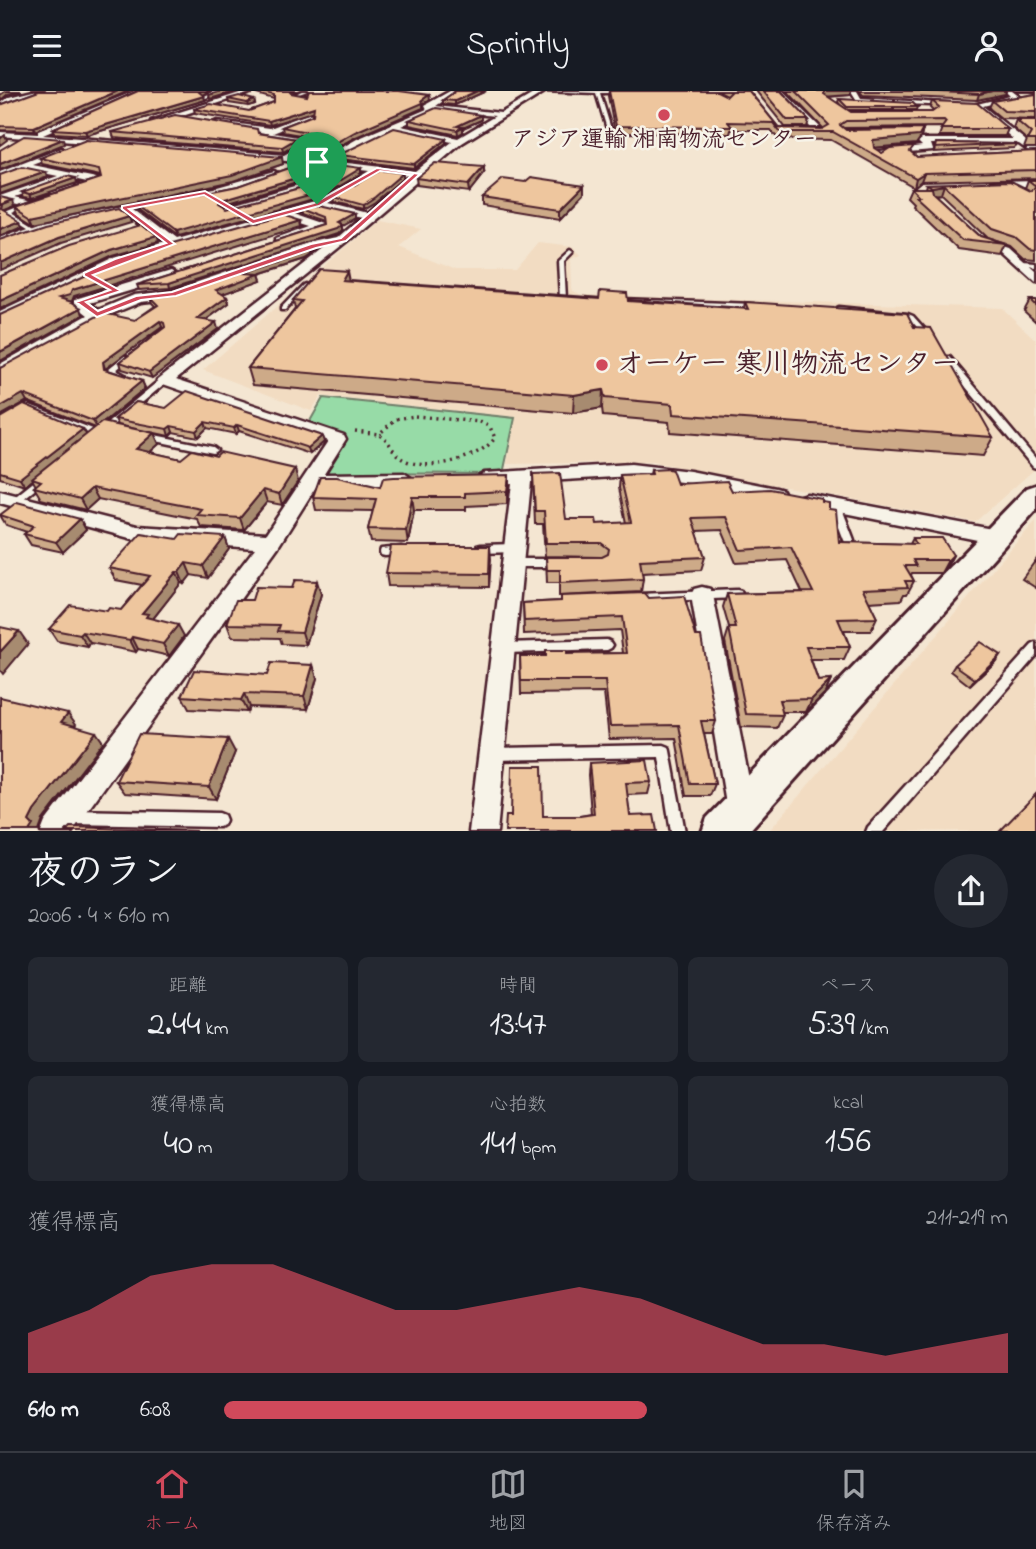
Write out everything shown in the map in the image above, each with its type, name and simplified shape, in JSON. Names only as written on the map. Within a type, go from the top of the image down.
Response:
[{"type":"street","points":[[0,107],[12,99],[41,91]]},
{"type":"street","points":[[7,146],[141,91]]},
{"type":"street","points":[[140,125],[176,115],[206,101],[253,91]]},
{"type":"street","points":[[455,91],[428,107],[502,115]]},
{"type":"street","points":[[162,383],[344,239],[417,174],[459,141],[543,91]]},
{"type":"street","points":[[779,91],[820,132],[795,132]]},
{"type":"street","points":[[854,91],[858,100]]},
{"type":"street","points":[[1007,91],[1017,97]]},
{"type":"street","points":[[240,95],[262,100]]},
{"type":"street","points":[[432,96],[446,97]]},
{"type":"street","points":[[848,99],[977,105],[1027,96]]},
{"type":"street","points":[[206,101],[236,109]]},
{"type":"street","points":[[876,101],[886,109]]},
{"type":"street","points":[[779,102],[790,102]]},
{"type":"street","points":[[914,102],[930,115]]},
{"type":"street","points":[[977,105],[996,118],[997,123],[1009,127],[1023,146],[1036,153]]},
{"type":"street","points":[[322,162],[360,141],[435,108]]},
{"type":"street","points":[[176,115],[198,119]]},
{"type":"street","points":[[285,158],[313,142],[263,134],[310,115]]},
{"type":"street","points":[[209,121],[272,131]]},
{"type":"street","points":[[395,127],[459,141]]},
{"type":"street","points":[[912,133],[1009,127]]},
{"type":"street","points":[[0,175],[116,132]]},
{"type":"street","points":[[0,134],[92,139],[309,160],[417,174]]},
{"type":"street","points":[[930,157],[880,154],[930,148],[922,142],[1023,146],[1036,144]]},
{"type":"street","points":[[0,242],[35,228],[205,193],[269,176],[309,160]]},
{"type":"street","points":[[23,165],[98,181],[72,190]]},
{"type":"street","points":[[3,313],[118,261],[317,204],[379,169]]},
{"type":"street","points":[[59,195],[33,204],[4,198],[68,175]]},
{"type":"street","points":[[295,175],[345,190]]},
{"type":"street","points":[[228,207],[318,182]]},
{"type":"street","points":[[982,185],[1036,183]]},
{"type":"street","points":[[205,193],[253,222]]},
{"type":"street","points":[[317,204],[368,216]]},
{"type":"street","points":[[124,208],[171,244]]},
{"type":"street","points":[[270,243],[322,226],[283,213]]},
{"type":"street","points":[[131,228],[144,225]]},
{"type":"street","points":[[973,234],[983,243],[1007,251],[1030,265],[1036,279]]},
{"type":"street","points":[[0,370],[97,314],[139,298],[173,295],[314,246],[344,239]]},
{"type":"street","points":[[97,314],[80,302],[180,272]]},
{"type":"street","points":[[87,275],[117,291]]},
{"type":"street","points":[[61,824],[271,542],[338,439],[162,383]]},
{"type":"street","points":[[460,480],[603,471],[654,471],[997,537]]},
{"type":"street","points":[[309,481],[352,478],[420,479]]},
{"type":"street","points":[[483,831],[503,648],[515,604],[513,555],[522,478]]},
{"type":"street","points":[[731,821],[1036,494]]},
{"type":"street","points":[[8,499],[137,533],[271,542]]},
{"type":"street","points":[[702,595],[731,821]]},
{"type":"lane","points":[[206,101],[217,91]]},
{"type":"lane","points":[[305,91],[293,95],[307,97]]},
{"type":"lane","points":[[543,91],[624,92]]},
{"type":"lane","points":[[597,92],[609,129]]},
{"type":"lane","points":[[1007,184],[1017,190]]},
{"type":"lane","points":[[33,204],[9,212],[35,228]]},
{"type":"lane","points":[[0,220],[12,214]]},
{"type":"lane","points":[[563,299],[561,261],[570,252]]},
{"type":"lane","points":[[283,309],[313,280]]},
{"type":"lane","points":[[550,297],[577,299]]},
{"type":"lane","points":[[618,301],[768,306]]},
{"type":"lane","points":[[823,308],[903,314],[911,317],[929,338]]},
{"type":"lane","points":[[938,349],[1036,465]]},
{"type":"lane","points":[[131,355],[111,371],[134,379]]},
{"type":"lane","points":[[146,383],[162,383]]},
{"type":"lane","points":[[88,443],[162,383]]},
{"type":"lane","points":[[18,411],[26,405],[102,431],[119,431]]},
{"type":"lane","points":[[132,434],[213,450]]},
{"type":"lane","points":[[8,499],[57,468]]},
{"type":"lane","points":[[836,506],[849,540]]},
{"type":"lane","points":[[475,549],[562,563]]},
{"type":"lane","points":[[385,552],[411,551]]},
{"type":"lane","points":[[632,599],[751,594]]},
{"type":"lane","points":[[503,648],[607,645]]},
{"type":"lane","points":[[873,831],[1036,648]]},
{"type":"lane","points":[[492,754],[664,751],[678,831]]},
{"type":"lane","points":[[61,824],[219,820]]},
{"type":"path","points":[[373,434],[388,439],[400,458],[423,463],[471,457],[488,449],[495,438],[490,427],[480,422],[415,416],[396,419],[379,434]]},
{"type":"shaded area","points":[[377,220],[421,229],[399,247],[455,270],[515,270],[538,243],[573,247],[581,255],[571,259],[572,287],[573,291],[582,295],[1002,308],[1036,340],[1036,468],[975,522],[652,462],[507,464],[515,417],[321,396],[311,411],[203,370]]},
{"type":"shaded area","points":[[1036,521],[1036,831],[769,831]]},
{"type":"green space","points":[[323,398],[515,418],[503,474],[326,473],[344,435],[309,423]]},
{"type":"building","points":[[39,91],[118,91],[34,127],[0,126],[0,105]]},
{"type":"building","points":[[138,91],[201,91],[199,92],[204,96],[85,131],[52,129]]},
{"type":"building","points":[[258,91],[289,91],[307,96],[309,91],[399,91],[429,95],[422,100],[423,103],[355,132],[319,152],[301,150],[316,142],[317,134],[282,127],[313,115],[314,107],[269,121],[194,109],[211,104],[249,111],[274,102],[274,95]]},
{"type":"building","points":[[456,91],[477,91],[455,101],[443,100]]},
{"type":"building","points":[[609,91],[717,91],[727,96],[732,91],[749,91],[779,128],[822,129],[829,125],[795,91],[824,91],[824,94],[851,112],[932,112],[939,107],[932,101],[977,103],[1008,129],[941,129],[946,122],[944,120],[846,121],[840,125],[846,130],[923,129],[919,136],[873,140],[874,148],[882,153],[890,148],[914,146],[910,151],[917,157],[1036,151],[1036,170],[924,173],[916,178],[833,132],[780,132],[773,123],[728,122],[732,127],[616,126]]},
{"type":"building","points":[[763,91],[781,91],[809,120],[787,120]]},
{"type":"building","points":[[919,91],[992,91],[979,94]]},
{"type":"building","points":[[1036,94],[1036,112],[1004,111],[992,101]]},
{"type":"building","points":[[239,96],[254,100],[247,103],[228,99]]},
{"type":"building","points":[[839,99],[913,103],[917,107],[847,107]]},
{"type":"building","points":[[436,108],[481,115],[457,126],[463,127],[457,130],[409,120]]},
{"type":"building","points":[[175,115],[257,129],[258,133],[296,139],[282,147],[112,132]]},
{"type":"building","points":[[1016,120],[1036,120],[1036,140],[1027,140],[1031,133]]},
{"type":"building","points":[[394,128],[446,139],[414,164],[339,155]]},
{"type":"building","points":[[24,136],[63,139],[0,164],[0,150]]},
{"type":"building","points":[[86,140],[282,157],[232,175],[32,216],[16,206],[101,178],[99,170],[40,158]]},
{"type":"building","points":[[936,143],[1016,144],[935,148]]},
{"type":"building","points":[[308,161],[361,168],[323,191],[173,233],[137,206],[238,186]],"holes":[[[316,172],[325,177],[321,182],[227,208],[219,203],[221,200]]]},
{"type":"building","points":[[435,163],[484,167],[468,185],[416,178]]},
{"type":"building","points":[[22,167],[46,172],[0,188],[0,175]]},
{"type":"building","points":[[380,170],[403,173],[363,205],[334,197]]},
{"type":"building","points":[[67,176],[76,178],[30,194],[22,192]]},
{"type":"building","points":[[531,177],[584,185],[560,209],[482,197],[503,179],[525,182]]},
{"type":"building","points":[[1011,181],[1031,191],[1036,187],[1036,250],[1030,249],[1016,237],[992,229],[944,185],[932,187],[927,184]]},
{"type":"building","points":[[911,188],[932,188],[933,193],[981,237],[1007,245],[963,240],[915,196],[919,196]]},
{"type":"building","points":[[0,197],[13,200],[3,204],[2,209],[22,221],[0,229]]},
{"type":"building","points":[[315,205],[355,214],[339,223],[343,225],[338,229],[169,283],[137,285],[327,225],[326,217],[302,208]]},
{"type":"building","points":[[119,208],[129,216],[59,237],[0,263],[0,240],[48,224]]},
{"type":"building","points":[[282,214],[301,220],[72,290],[70,295],[59,298],[81,308],[0,352],[0,315],[121,260]]},
{"type":"building","points":[[141,225],[156,237],[111,250],[0,301],[0,275],[69,246]]},
{"type":"building","points":[[311,249],[305,254],[243,273],[259,274],[216,290],[227,297],[197,319],[216,322],[149,372],[120,362],[165,327],[160,321],[103,362],[104,369],[142,381],[93,421],[23,394],[0,407],[0,368],[103,313],[135,320],[158,305],[150,297],[177,294]]},
{"type":"building","name":"オーケー 寒川物流センター","points":[[319,269],[347,271],[342,280],[599,299],[600,291],[627,293],[628,301],[748,309],[745,302],[907,313],[914,327],[931,328],[993,437],[673,414],[672,404],[605,398],[603,390],[574,395],[248,368],[302,301],[293,300]]},
{"type":"building","points":[[187,391],[322,436],[308,448],[237,425],[234,428],[205,422],[196,431],[171,426],[167,429],[115,419],[136,402],[166,408]]},
{"type":"building","points":[[24,404],[83,429],[20,478],[0,472],[0,418]]},
{"type":"building","points":[[102,422],[154,433],[136,449],[181,459],[192,450],[216,456],[220,452],[295,469],[279,494],[263,490],[240,518],[196,515],[201,509],[92,488],[80,499],[34,487],[41,481],[32,478]]},
{"type":"building","points":[[651,470],[672,470],[677,484],[727,481],[732,491],[770,489],[822,499],[822,502],[829,503],[829,509],[836,510],[839,542],[916,544],[913,538],[942,538],[953,555],[948,560],[913,560],[916,566],[905,566],[914,581],[905,581],[908,587],[863,589],[877,618],[838,619],[850,647],[806,647],[818,681],[831,680],[812,699],[779,700],[783,715],[746,714],[729,628],[736,628],[727,594],[813,592],[791,547],[740,550],[726,517],[692,518],[705,557],[640,560],[643,579],[560,583],[560,570],[547,570],[546,557],[602,557],[608,554],[609,549],[601,543],[546,543],[544,511],[535,511],[533,474],[560,473],[566,519],[596,519],[597,524],[631,522],[620,475],[652,474]]},
{"type":"building","points":[[509,475],[507,491],[465,493],[465,497],[412,497],[406,530],[368,529],[376,499],[313,497],[320,477],[337,477],[380,487],[383,478]]},
{"type":"building","points":[[17,502],[80,519],[56,542],[24,534],[34,526],[0,515]]},
{"type":"building","points":[[141,533],[177,539],[181,534],[225,537],[203,566],[186,563],[176,572],[142,613],[148,614],[146,617],[178,625],[163,644],[132,637],[130,640],[49,629],[70,605],[107,611],[109,608],[121,610],[150,576],[109,568]]},
{"type":"building","points":[[391,546],[490,546],[489,574],[386,573]]},
{"type":"building","points":[[295,580],[317,581],[302,632],[278,631],[280,625],[227,624],[236,600],[252,600],[256,587],[292,588]]},
{"type":"building","points":[[645,593],[649,598],[684,596],[696,636],[701,636],[716,721],[701,721],[715,784],[690,784],[679,725],[610,726],[605,681],[521,681],[520,656],[545,656],[545,651],[566,651],[566,654],[627,653],[622,617],[524,621],[523,603],[561,601],[561,596]]},
{"type":"building","points":[[0,627],[19,631],[0,652]]},
{"type":"building","points":[[980,642],[1000,655],[975,679],[955,665]]},
{"type":"building","points":[[271,663],[313,665],[304,696],[244,694],[241,700],[182,696],[194,670],[267,675]]},
{"type":"building","points":[[0,697],[68,713],[61,722],[96,732],[34,811],[29,821],[33,825],[29,831],[0,831]]},
{"type":"building","points":[[139,734],[228,739],[209,787],[116,781]]},
{"type":"building","points":[[647,760],[651,782],[626,783],[630,816],[654,815],[657,831],[505,831],[506,816],[511,816],[512,766],[542,766],[543,816],[580,816],[594,814],[589,763]]},
{"type":"building","points":[[1036,794],[1036,831],[1000,831]]},
{"type":"building","points":[[70,827],[196,831],[66,831]]},
{"type":"place","name":"アジア運輸 湘南物流センター","points":[[664,115]]},
{"type":"place","name":"オーケー 寒川物流センター","points":[[602,365]]},
{"type":"route","points":[[379,169],[417,174],[344,239],[314,246],[173,295],[139,298],[97,314],[80,302],[117,291],[87,275],[118,261],[171,244],[124,208],[205,193],[253,222],[317,204],[329,200],[379,169]]}]
